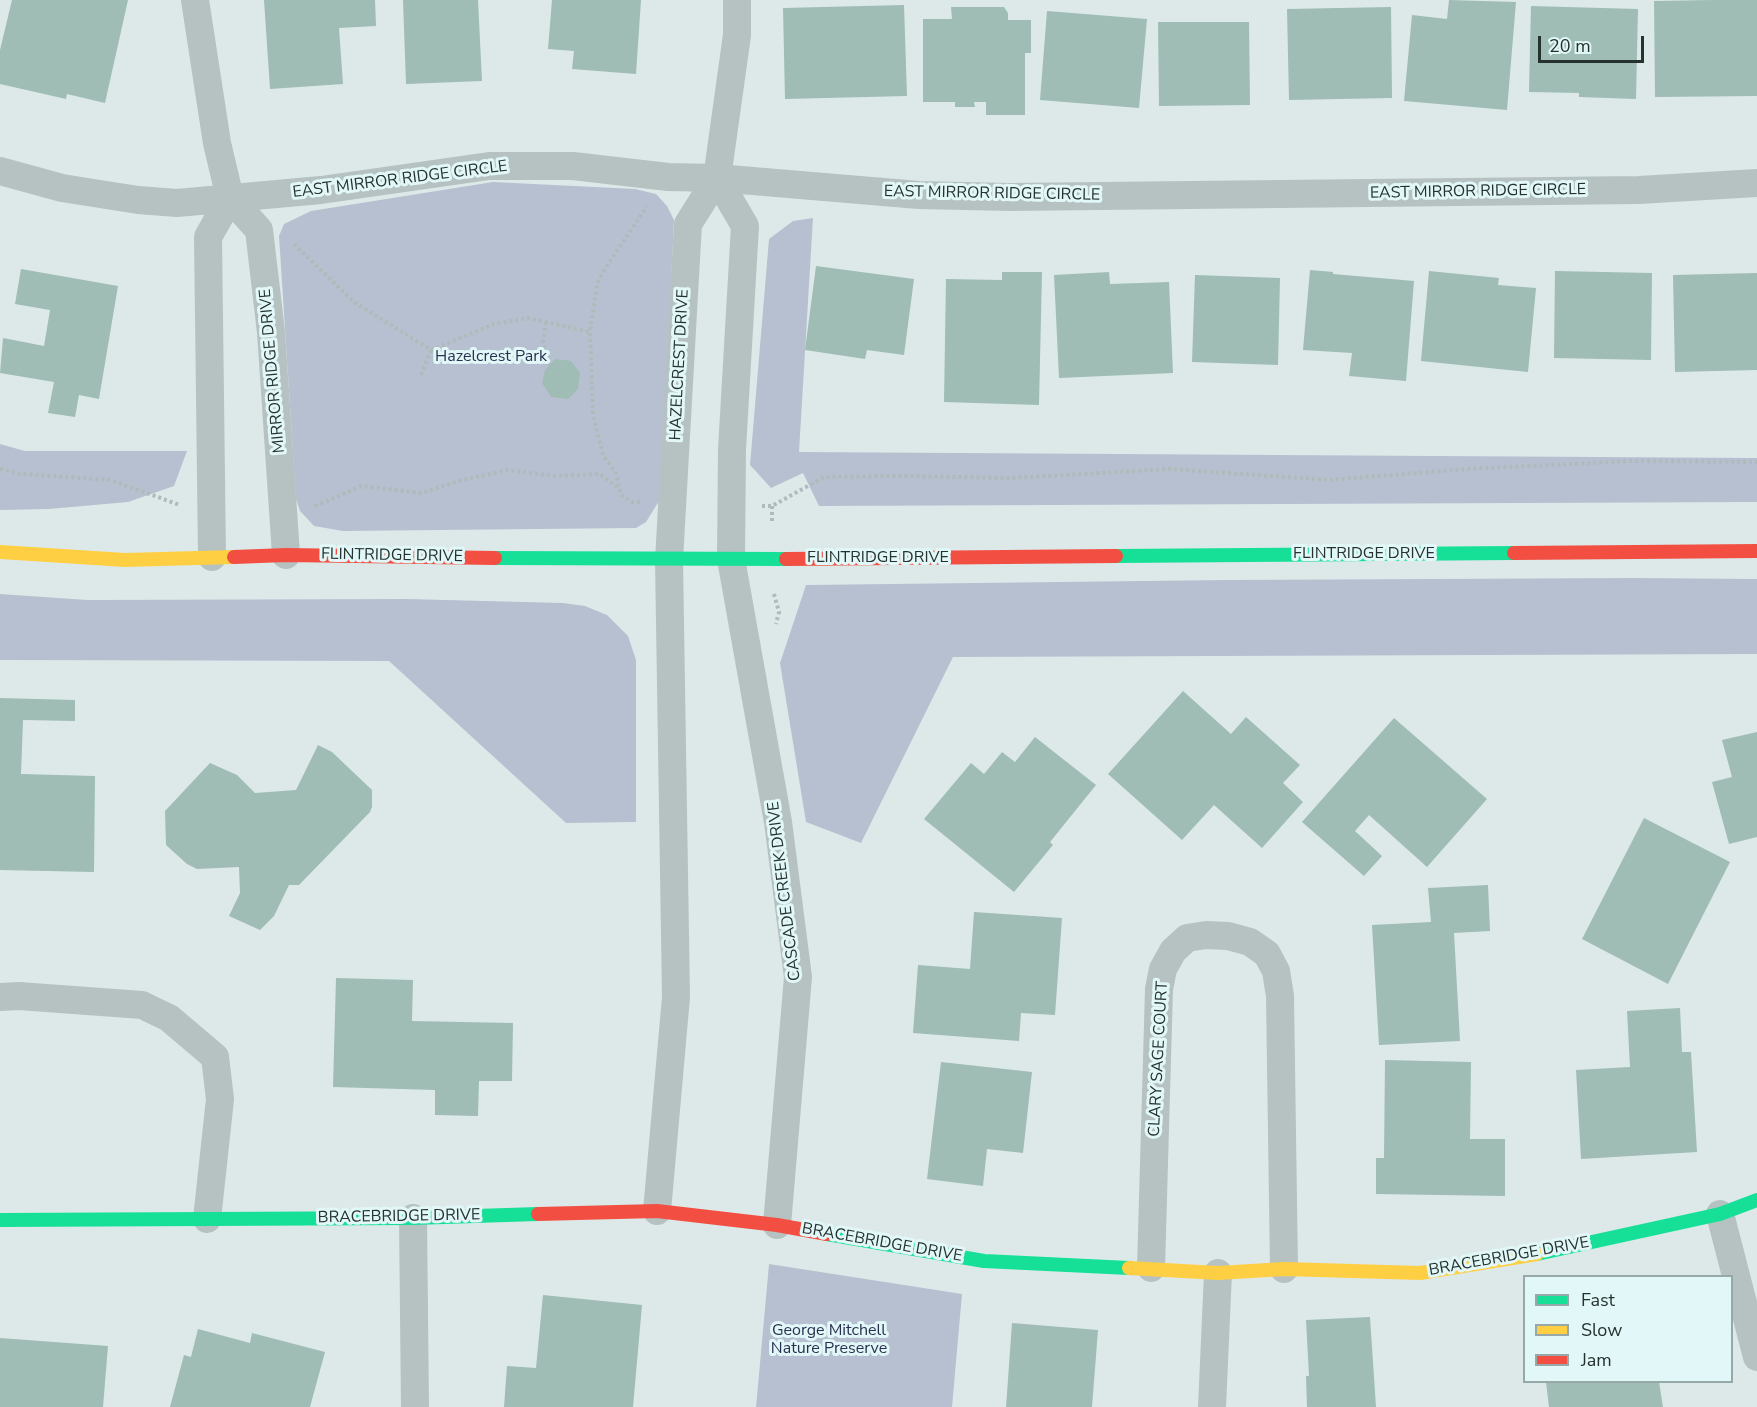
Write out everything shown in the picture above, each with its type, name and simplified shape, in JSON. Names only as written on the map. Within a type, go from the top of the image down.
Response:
[{"type":"street","points":[[195,0],[217,143],[230,198],[259,230]]},
{"type":"street","name":"HAZELCREST DRIVE","points":[[669,560],[688,224],[717,178],[737,35],[737,0]]},
{"type":"street","name":"EAST MIRROR RIDGE CIRCLE","points":[[0,171],[62,188],[138,200],[177,202],[321,190],[489,166],[573,166],[668,177],[717,178],[919,195],[1010,197],[1639,190],[1757,183]]},
{"type":"street","points":[[717,178],[745,226],[732,449],[731,559]]},
{"type":"street","points":[[212,557],[208,237],[230,198]]},
{"type":"street","name":"MIRROR RIDGE DRIVE","points":[[259,230],[272,344],[286,555]]},
{"type":"street","name":"FLINTRIDGE DRIVE","points":[[0,552],[125,560],[286,555],[669,560],[1757,551]]},
{"type":"street","name":"CASCADE CREEK DRIVE","points":[[731,559],[778,822],[798,977],[777,1225]]},
{"type":"street","points":[[657,1211],[676,997],[669,560]]},
{"type":"street","name":"CLARY SAGE COURT","points":[[1151,1268],[1159,989],[1164,969],[1173,951],[1187,938],[1206,935],[1228,936],[1250,942],[1267,954],[1276,971],[1280,996],[1284,1269]]},
{"type":"street","points":[[0,998],[19,996],[142,1005],[169,1018],[214,1057],[220,1099],[207,1219]]},
{"type":"street","name":"BRACEBRIDGE DRIVE","points":[[0,1220],[413,1218],[657,1211],[777,1225],[984,1261],[1218,1273],[1284,1269],[1419,1273],[1504,1261],[1720,1214],[1757,1200]]},
{"type":"street","points":[[1720,1214],[1757,1357]]},
{"type":"street","points":[[413,1218],[416,1407]]},
{"type":"street","points":[[1212,1407],[1218,1273]]},
{"type":"path","points":[[668,177],[603,272],[597,285],[590,332],[593,416],[603,455],[616,473],[621,495],[632,502],[673,503]]},
{"type":"path","points":[[259,230],[270,226],[278,228],[354,302],[431,350]]},
{"type":"path","points":[[421,375],[431,350],[494,324],[528,318],[590,332]]},
{"type":"path","points":[[546,322],[543,342],[549,365]]},
{"type":"path","points":[[732,505],[772,507],[825,477],[1011,478],[1170,469],[1329,480],[1467,469],[1632,460],[1757,462]]},
{"type":"green space","name":"Hazelcrest Park","points":[[493,182],[635,189],[656,194],[667,206],[674,220],[661,498],[646,522],[636,528],[343,531],[314,526],[300,511],[296,499],[279,236],[284,224],[311,211]]},
{"type":"green space","points":[[813,218],[799,452],[1757,458],[1757,502],[819,506],[803,473],[771,488],[750,465],[769,239],[793,221]]},
{"type":"green space","points":[[0,444],[25,451],[187,451],[174,486],[128,502],[49,509],[0,510]]},
{"type":"green space","points":[[1757,579],[1757,654],[953,657],[861,843],[806,822],[780,663],[806,585]]},
{"type":"green space","points":[[0,594],[87,600],[407,599],[563,603],[585,606],[607,615],[628,636],[636,660],[636,822],[566,823],[389,661],[0,660]]},
{"type":"green space","name":"George Mitchell Nature Preserve","points":[[769,1264],[962,1294],[952,1407],[756,1407]]},
{"type":"building","points":[[12,0],[128,0],[105,103],[67,94],[66,99],[0,84],[0,50]]},
{"type":"building","points":[[264,0],[375,0],[376,26],[339,28],[343,84],[270,89]]},
{"type":"building","points":[[403,0],[478,0],[482,81],[406,84]]},
{"type":"building","points":[[552,0],[641,0],[636,74],[572,69],[574,51],[548,49]]},
{"type":"building","points":[[1449,0],[1516,2],[1507,110],[1404,101],[1412,15],[1447,19]]},
{"type":"building","points":[[1757,0],[1757,96],[1655,97],[1654,1]]},
{"type":"building","points":[[904,5],[907,96],[785,99],[783,8]]},
{"type":"building","points":[[1531,6],[1638,9],[1636,99],[1579,97],[1579,93],[1529,92]]},
{"type":"building","points":[[951,7],[1004,7],[1008,13],[1008,20],[1031,20],[1031,53],[1025,53],[1025,115],[986,115],[986,102],[974,102],[975,107],[955,107],[955,102],[923,102],[923,19],[952,19]]},
{"type":"building","points":[[1391,7],[1392,98],[1289,100],[1287,9]]},
{"type":"building","points":[[1047,11],[1147,19],[1139,108],[1040,100]]},
{"type":"building","points":[[1158,22],[1249,22],[1250,105],[1159,106]]},
{"type":"building","points":[[816,266],[914,279],[904,355],[867,350],[865,359],[805,350]]},
{"type":"building","points":[[21,269],[118,286],[99,399],[79,395],[75,417],[48,413],[54,382],[0,373],[3,338],[44,346],[50,310],[15,304]]},
{"type":"building","points":[[1310,270],[1414,281],[1406,381],[1349,376],[1352,353],[1303,350]]},
{"type":"building","points":[[1429,271],[1499,278],[1498,285],[1536,288],[1528,372],[1421,361]]},
{"type":"building","points":[[1555,271],[1652,273],[1651,360],[1554,358]]},
{"type":"building","points":[[1002,272],[1042,272],[1039,405],[944,402],[946,279],[1002,280]]},
{"type":"building","points":[[1109,272],[1110,284],[1169,282],[1173,373],[1059,378],[1054,275]]},
{"type":"building","points":[[1757,273],[1757,370],[1675,372],[1673,275]]},
{"type":"building","points":[[1195,275],[1280,278],[1278,365],[1192,362]]},
{"type":"building","points":[[555,359],[571,361],[580,373],[578,389],[568,399],[551,397],[542,383],[545,370]]},
{"type":"building","points":[[1183,691],[1231,734],[1246,717],[1300,765],[1283,783],[1303,802],[1262,848],[1214,805],[1182,840],[1108,774]]},
{"type":"building","points":[[0,698],[75,700],[75,721],[23,720],[21,774],[95,776],[94,872],[0,870]]},
{"type":"building","points":[[1394,718],[1487,799],[1427,867],[1369,815],[1355,831],[1382,856],[1364,876],[1302,822]]},
{"type":"building","points":[[1757,732],[1757,837],[1729,844],[1712,782],[1732,777],[1722,740]]},
{"type":"building","points":[[1035,737],[1096,785],[1050,842],[1053,845],[1014,892],[924,819],[971,763],[984,774],[1002,752],[1015,762]]},
{"type":"building","points":[[318,745],[332,752],[372,790],[372,807],[370,812],[299,885],[289,885],[274,916],[260,930],[229,916],[240,893],[239,867],[197,869],[187,864],[166,845],[165,811],[210,763],[237,775],[255,793],[296,790]]},
{"type":"building","points":[[1644,818],[1730,862],[1668,984],[1582,939]]},
{"type":"building","points":[[1488,885],[1490,931],[1454,933],[1460,1041],[1379,1045],[1372,925],[1431,922],[1428,888]]},
{"type":"building","points":[[974,912],[1062,918],[1055,1015],[1021,1013],[1019,1041],[913,1033],[918,965],[970,969]]},
{"type":"building","points":[[336,978],[413,980],[412,1021],[513,1023],[512,1081],[479,1081],[478,1116],[435,1115],[435,1090],[333,1087]]},
{"type":"building","points":[[1680,1008],[1682,1052],[1691,1052],[1697,1152],[1581,1159],[1576,1070],[1630,1067],[1627,1011]]},
{"type":"building","points":[[1385,1060],[1471,1062],[1470,1139],[1505,1139],[1505,1196],[1376,1194],[1376,1158],[1384,1158]]},
{"type":"building","points":[[941,1062],[1032,1072],[1023,1153],[987,1149],[983,1186],[927,1179]]},
{"type":"building","points":[[543,1295],[642,1305],[633,1407],[504,1407],[507,1366],[536,1368]]},
{"type":"building","points":[[1370,1317],[1376,1407],[1307,1407],[1306,1376],[1309,1376],[1306,1320]]},
{"type":"building","points":[[1012,1323],[1098,1330],[1092,1407],[1006,1407]]},
{"type":"building","points":[[198,1329],[250,1343],[252,1333],[325,1352],[310,1407],[170,1407],[184,1355],[191,1357]]},
{"type":"building","points":[[0,1338],[108,1346],[103,1407],[0,1407]]},
{"type":"building","points":[[1546,1383],[1659,1383],[1663,1407],[1549,1407]]},
{"type":"traffic: fast","points":[[1116,556],[1514,553]]},
{"type":"traffic: fast","points":[[495,558],[786,559]]},
{"type":"traffic: fast","points":[[1537,1254],[1720,1214],[1757,1200]]},
{"type":"traffic: fast","points":[[0,1220],[413,1218],[538,1214]]},
{"type":"traffic: fast","points":[[827,1234],[984,1261],[1129,1268]]},
{"type":"traffic: slow","points":[[0,552],[125,560],[234,557]]},
{"type":"traffic: slow","points":[[1129,1268],[1218,1273],[1284,1269],[1420,1273],[1537,1254]]},
{"type":"traffic: jam","points":[[1514,553],[1757,551]]},
{"type":"traffic: jam","points":[[234,557],[286,555],[495,558]]},
{"type":"traffic: jam","points":[[786,559],[1116,556]]},
{"type":"traffic: jam","points":[[538,1214],[657,1211],[777,1225],[827,1234]]}]
